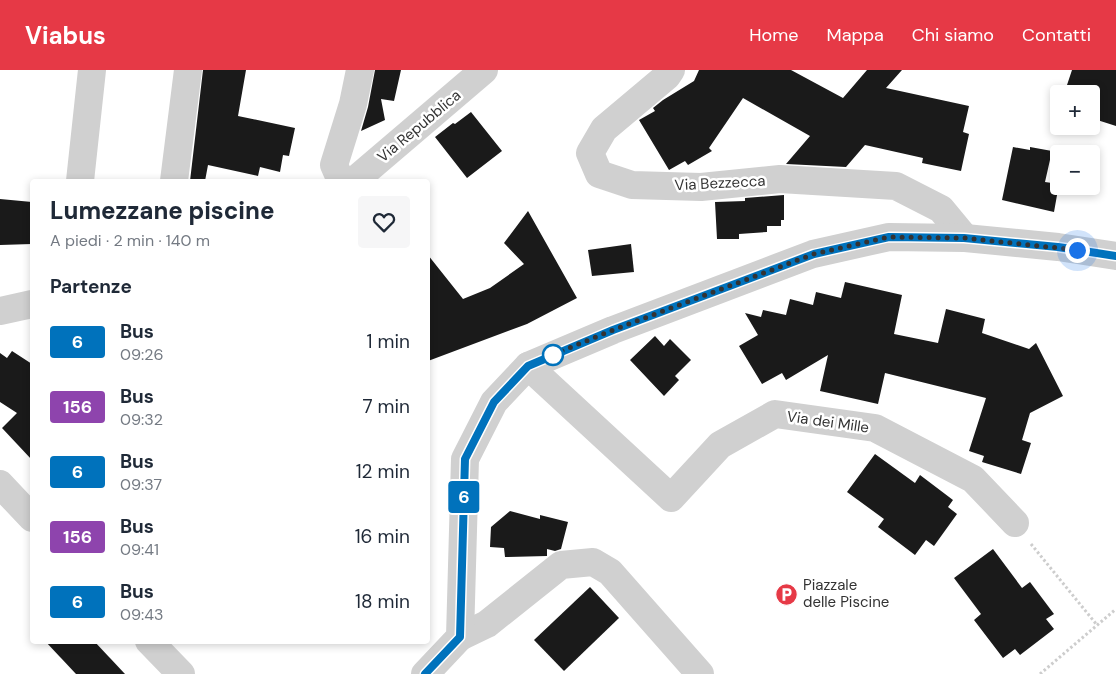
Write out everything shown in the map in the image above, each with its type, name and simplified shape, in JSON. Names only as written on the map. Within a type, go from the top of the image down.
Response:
[{"type":"street","points":[[80,179],[92,70]]},
{"type":"street","points":[[174,179],[188,70]]},
{"type":"street","points":[[340,179],[334,165],[354,104],[360,70]]},
{"type":"street","name":"Via Repubblica","points":[[356,179],[484,70]]},
{"type":"street","name":"Via Bezzecca","points":[[671,70],[667,76],[604,129],[590,153],[599,174],[632,185],[701,187],[780,179],[896,186],[941,209],[964,238]]},
{"type":"street","points":[[460,637],[465,459],[494,402],[528,366],[613,330],[814,254],[889,237],[964,238],[1058,247],[1116,256]]},
{"type":"street","points":[[0,311],[30,304]]},
{"type":"street","name":"Via dei Mille","points":[[528,366],[671,498],[720,445],[775,414],[875,428],[973,479],[1015,523]]},
{"type":"street","points":[[0,484],[30,516]]},
{"type":"street","points":[[425,674],[460,637],[487,624],[561,566],[593,562],[610,572],[700,674]]},
{"type":"street","points":[[153,644],[180,674]]},
{"type":"path","points":[[1015,523],[1096,625]]},
{"type":"path","points":[[1040,674],[1116,609]]},
{"type":"building","points":[[203,70],[246,70],[238,116],[295,128],[289,156],[283,155],[280,172],[260,167],[258,176],[208,165],[205,179],[190,179]]},
{"type":"building","points":[[375,70],[401,70],[394,101],[381,99],[385,120],[361,131],[368,107]]},
{"type":"building","points":[[699,70],[791,70],[843,98],[867,70],[902,70],[886,88],[969,106],[963,132],[969,134],[961,171],[922,163],[923,158],[865,145],[846,167],[786,164],[810,136],[743,98],[709,148],[712,151],[688,165],[685,161],[669,170],[639,120],[655,111],[653,108],[663,100],[694,81]]},
{"type":"building","points":[[1072,70],[1116,70],[1116,126],[1100,121],[1100,85],[1067,85]]},
{"type":"building","points":[[471,112],[502,151],[467,178],[435,137]]},
{"type":"building","points":[[1013,147],[1030,150],[1030,147],[1050,151],[1045,182],[1050,183],[1050,195],[1057,195],[1054,212],[1002,200]]},
{"type":"building","points":[[784,195],[784,220],[781,220],[781,226],[767,226],[767,232],[739,234],[739,239],[717,239],[715,202],[745,201],[745,198]]},
{"type":"building","points":[[0,199],[30,202],[30,244],[0,245]]},
{"type":"building","points":[[528,211],[577,298],[527,324],[430,360],[430,258],[463,299],[490,288],[524,264],[504,243]]},
{"type":"building","points":[[631,244],[634,272],[592,276],[588,250]]},
{"type":"building","points":[[845,282],[902,295],[894,334],[938,343],[946,309],[985,319],[982,333],[1029,349],[1036,343],[1063,396],[1030,413],[1022,440],[1031,443],[1021,474],[982,462],[984,456],[969,451],[986,398],[885,373],[878,404],[820,391],[828,355],[786,380],[782,373],[762,384],[739,346],[758,335],[745,313],[761,317],[763,310],[786,315],[790,299],[813,305],[816,292],[841,298]]},
{"type":"building","points":[[655,336],[664,346],[670,339],[691,360],[675,376],[679,380],[664,396],[630,360]]},
{"type":"building","points":[[12,351],[30,363],[30,458],[2,428],[17,413],[0,402],[0,353],[7,358]]},
{"type":"building","points":[[875,454],[915,483],[920,475],[953,500],[948,507],[957,514],[934,546],[926,540],[915,555],[878,527],[884,519],[847,492]]},
{"type":"building","points":[[510,511],[540,519],[540,515],[568,522],[561,549],[555,551],[547,549],[547,556],[505,557],[504,548],[490,547],[491,527]]},
{"type":"building","points":[[993,549],[1022,588],[1030,582],[1054,614],[1046,619],[1054,629],[1020,655],[1015,649],[1003,658],[974,620],[981,614],[954,578]]},
{"type":"building","points":[[590,587],[619,618],[564,671],[534,640]]},
{"type":"building","points":[[48,644],[97,644],[125,674],[76,674]]},
{"type":"bus line","name":"6","points":[[425,674],[460,637],[465,459],[494,402],[528,366],[613,330],[814,254],[889,237],[964,238],[1058,247],[1116,256]]},
{"type":"place","name":"Piazzale delle Piscine","points":[[787,594]]},
{"type":"route","points":[[553,355],[545,358],[613,330],[814,254],[889,237],[964,238],[1077,250]]}]
